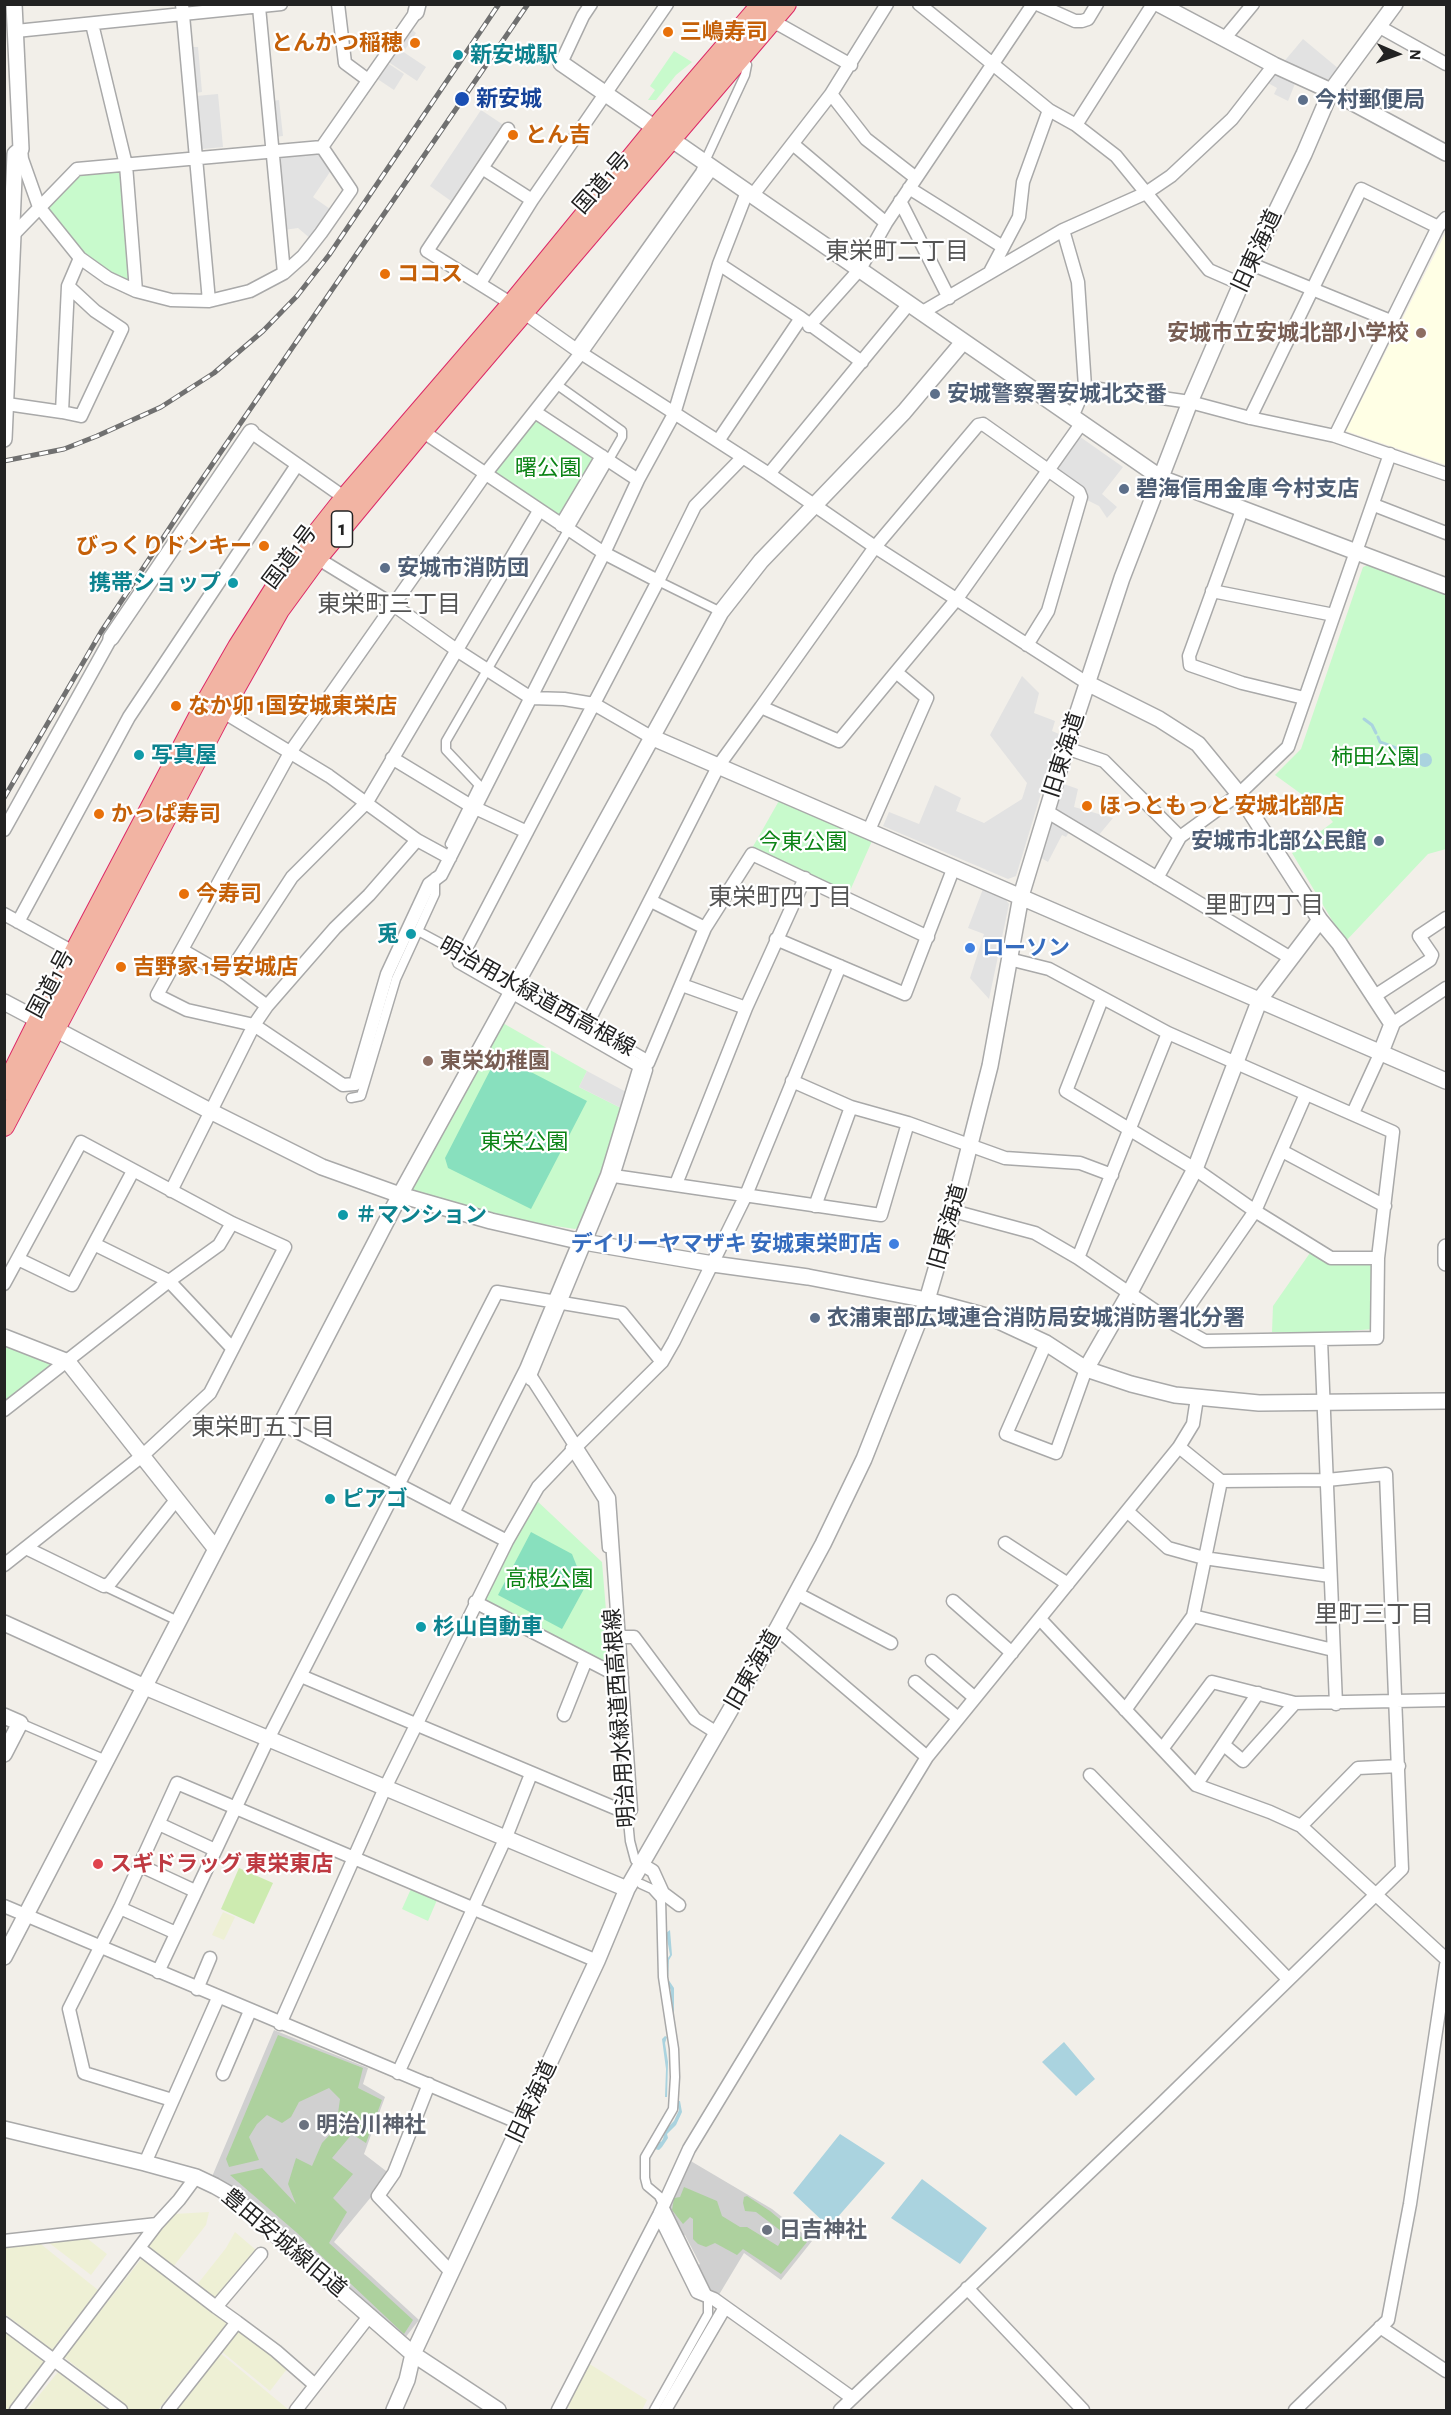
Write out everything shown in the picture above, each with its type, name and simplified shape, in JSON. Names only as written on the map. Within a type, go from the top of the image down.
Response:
[{"type":"highway","name":"国道1号","points":[[4,1090],[47,1024],[214,706],[238,647],[281,579],[345,498],[517,308],[662,135],[758,11],[786,4]]},
{"type":"highway","name":"国道1号","points":[[4,1126],[75,953],[214,706],[317,558],[422,431],[517,308]]},
{"type":"street","points":[[14,4],[22,159],[39,207],[80,258],[108,278],[136,291],[171,300],[209,301],[250,291],[284,273],[303,256],[351,190],[322,147]]},
{"type":"street","points":[[16,32],[92,24],[183,9],[259,7],[281,4]]},
{"type":"street","points":[[338,4],[345,63],[368,80]]},
{"type":"street","points":[[591,4],[561,63],[1161,478],[1446,586]]},
{"type":"street","points":[[480,283],[532,201],[667,4]]},
{"type":"street","points":[[747,65],[708,165],[556,384],[486,473],[291,751],[157,995],[187,1010],[254,1025],[343,1085],[355,1084],[387,974],[429,884],[441,875],[447,857],[472,806],[531,698],[638,480],[674,414],[719,264],[750,194],[794,145],[831,94],[887,4]]},
{"type":"street","points":[[919,4],[1049,110],[1076,125],[1116,156],[1209,270],[1241,284]]},
{"type":"street","points":[[718,441],[805,322],[860,269],[900,201],[1035,4],[1075,21],[1082,21],[1088,19],[1097,4]]},
{"type":"street","points":[[1076,125],[1153,4]]},
{"type":"street","points":[[1159,4],[1274,65],[1331,91],[1446,153]]},
{"type":"street","points":[[1224,39],[1253,4]]},
{"type":"street","name":"旧東海道","points":[[394,2410],[407,2380],[413,2354],[634,1887],[639,1863],[777,1629],[824,1544],[864,1459],[927,1299],[953,1211],[972,1144],[990,1066],[1021,896],[1066,748],[1122,578],[1190,402],[1241,284],[1331,91],[1395,4]]},
{"type":"street","points":[[259,7],[284,273]]},
{"type":"street","points":[[13,235],[77,170],[322,147],[417,8]]},
{"type":"street","points":[[183,9],[209,301]]},
{"type":"street","points":[[758,11],[851,65]]},
{"type":"street","points":[[92,24],[126,165],[136,291]]},
{"type":"street","points":[[1378,26],[1446,64]]},
{"type":"street","points":[[770,474],[862,362],[915,309],[949,298],[990,271],[1063,230],[1146,193],[1171,176],[1232,119],[1274,65]]},
{"type":"street","points":[[831,94],[866,140],[913,183],[1003,248]]},
{"type":"street","points":[[990,271],[1019,217],[1023,182],[1049,110]]},
{"type":"street","points":[[507,129],[427,251],[480,283],[674,414],[770,474],[875,547],[1087,684],[1160,719],[1198,744],[1239,794],[1320,920],[1392,1024]]},
{"type":"street","points":[[794,145],[886,223]]},
{"type":"street","points":[[4,439],[15,154],[21,149]]},
{"type":"street","points":[[482,168],[532,201]]},
{"type":"street","points":[[1250,418],[1361,189],[1442,222],[1335,436]]},
{"type":"street","points":[[900,201],[949,298]]},
{"type":"street","points":[[761,707],[839,741],[956,600],[1048,470],[1076,420],[1085,387],[1078,282],[1063,230]]},
{"type":"street","points":[[62,412],[68,286],[80,258]]},
{"type":"street","points":[[719,264],[862,362]]},
{"type":"street","points":[[1251,264],[1312,291],[1393,322]]},
{"type":"street","points":[[7,404],[81,416],[122,329],[95,311],[68,286]]},
{"type":"street","points":[[4,1957],[400,1195],[721,612],[761,561],[904,412],[963,342]]},
{"type":"street","points":[[472,806],[479,785],[446,750],[446,741],[564,527],[605,458],[622,437],[622,431],[556,384]]},
{"type":"street","points":[[1085,387],[1190,402],[1250,418],[1335,436],[1446,474]]},
{"type":"street","points":[[536,412],[638,480]]},
{"type":"street","points":[[585,1028],[719,765],[875,547],[978,425],[983,424],[1079,492],[1081,497],[1048,611],[1027,645]]},
{"type":"street","points":[[422,431],[604,553],[721,612]]},
{"type":"street","points":[[4,830],[111,638],[251,432],[345,498]]},
{"type":"street","points":[[1157,878],[1180,837],[1239,794],[1288,747],[1390,454]]},
{"type":"street","points":[[643,1065],[585,1028],[515,988],[459,962],[695,506],[743,457]]},
{"type":"street","points":[[18,922],[129,717],[297,465]]},
{"type":"street","points":[[1374,505],[1446,533]]},
{"type":"street","points":[[1242,510],[1189,656],[1190,665],[1242,683],[1304,698]]},
{"type":"street","points":[[227,976],[292,877],[368,802],[539,511]]},
{"type":"street","points":[[317,558],[392,604],[458,651],[531,698],[564,699],[594,704],[651,737],[1446,1081]]},
{"type":"street","points":[[1212,591],[1334,615]]},
{"type":"street","points":[[869,830],[927,698],[896,672]]},
{"type":"street","points":[[214,706],[291,751],[368,802],[417,840],[447,857]]},
{"type":"street","points":[[1066,748],[1104,761],[1180,837]]},
{"type":"street","points":[[392,758],[472,806],[527,832]]},
{"type":"street","points":[[1046,812],[1289,957]]},
{"type":"street","points":[[171,1191],[254,1025],[267,1006],[335,928],[369,895],[417,840]]},
{"type":"street","points":[[453,1513],[529,1373],[611,1175],[643,1065],[682,985],[705,928],[752,854],[928,937]]},
{"type":"street","points":[[776,939],[905,994],[954,867]]},
{"type":"street","points":[[676,1184],[746,1008],[805,878]]},
{"type":"street","name":"明治用水緑道西高根線","points":[[435,880],[435,894],[418,931],[463,954]]},
{"type":"street","points":[[651,901],[705,928]]},
{"type":"street","points":[[4,914],[75,953]]},
{"type":"street","points":[[1373,997],[1430,960],[1432,955],[1419,936],[1446,918]]},
{"type":"street","points":[[1046,1343],[1006,1434],[1056,1454],[1086,1368],[1129,1294],[1195,1169],[1260,999],[1289,957],[1320,920]]},
{"type":"street","points":[[351,1098],[361,1096],[396,979],[418,931]]},
{"type":"street","points":[[183,950],[227,976],[267,1006]]},
{"type":"street","points":[[953,1211],[1035,1233],[1078,1258],[1176,1325],[1206,1341],[1377,1338],[1378,1258],[1393,1132],[1168,1033],[1049,969],[1009,959]]},
{"type":"street","points":[[280,2024],[415,1724],[475,1602],[538,1487],[662,1362],[746,1195],[840,966]]},
{"type":"street","points":[[682,985],[746,1008]]},
{"type":"street","points":[[1353,1113],[1392,1024],[1446,988]]},
{"type":"street","points":[[1102,999],[1066,1091],[1195,1169],[1255,1211],[1331,1258],[1378,1258]]},
{"type":"street","points":[[8,1009],[47,1024],[210,1111],[322,1167],[400,1195],[491,1221],[583,1242],[808,1277],[927,1299],[990,1317],[1046,1343],[1086,1368],[1131,1384],[1197,1398],[1259,1403],[1446,1401]]},
{"type":"street","points":[[1078,1258],[1168,1033]]},
{"type":"street","points":[[792,1081],[850,1107],[972,1144],[1005,1158],[1080,1163],[1112,1175]]},
{"type":"street","points":[[1176,1325],[1255,1211],[1306,1094]]},
{"type":"street","points":[[815,1206],[850,1107]]},
{"type":"street","points":[[611,1175],[881,1215],[908,1123]]},
{"type":"street","points":[[4,1284],[81,1142],[171,1191],[285,1247],[210,1393],[142,1456],[4,1565]]},
{"type":"street","points":[[1282,1151],[1385,1206]]},
{"type":"street","points":[[18,1259],[72,1285],[133,1171]]},
{"type":"street","points":[[4,1410],[219,1245],[232,1222]]},
{"type":"street","points":[[94,1244],[170,1281],[232,1348]]},
{"type":"street","points":[[1446,1247],[1446,1263]]},
{"type":"street","points":[[158,1972],[268,1739],[497,1292],[622,1313],[662,1362]]},
{"type":"street","points":[[4,1337],[68,1362],[215,1548]]},
{"type":"street","points":[[1321,1340],[1336,1704]]},
{"type":"street","points":[[301,1676],[627,1813],[631,1810],[619,1677],[619,1637],[609,1498],[574,1449],[529,1373]]},
{"type":"street","points":[[558,2410],[661,2210],[688,2149],[927,1757],[1179,1448],[1193,1424],[1197,1398]]},
{"type":"street","points":[[282,1424],[507,1541]]},
{"type":"street","points":[[840,2410],[851,2397],[1154,2111],[1402,1869],[1386,1474],[1327,1480],[1221,1481],[1179,1448]]},
{"type":"street","name":"明治用水緑道西高根線","points":[[574,1449],[603,1500],[619,1677]]},
{"type":"street","points":[[1125,1710],[1193,1616],[1221,1481]]},
{"type":"street","points":[[104,1586],[110,1583],[176,1500]]},
{"type":"street","points":[[1127,1511],[1168,1548],[1204,1557],[1330,1576]]},
{"type":"street","points":[[1005,1543],[1068,1584]]},
{"type":"street","points":[[26,1548],[178,1621]]},
{"type":"street","points":[[796,1593],[891,1642]]},
{"type":"street","points":[[953,1601],[1012,1653]]},
{"type":"street","points":[[475,1602],[619,1677]]},
{"type":"street","points":[[1193,1616],[1333,1650]]},
{"type":"street","points":[[1040,1619],[1196,1785],[1301,1826],[1446,1959]]},
{"type":"street","points":[[4,1623],[145,1687],[385,1788],[634,1887],[652,1888],[661,1899],[663,1977],[674,2049],[673,2109],[645,2157],[647,2186],[659,2196],[661,2210],[697,2292],[708,2296],[851,2397]]},
{"type":"street","points":[[777,1629],[927,1757]]},
{"type":"street","points":[[619,1637],[634,1637],[695,1719],[717,1733]]},
{"type":"street","points":[[564,1715],[586,1660]]},
{"type":"street","points":[[932,1661],[975,1698]]},
{"type":"street","points":[[915,1682],[958,1718]]},
{"type":"street","points":[[1162,1749],[1212,1682],[1295,1703],[1336,1704],[1446,1700]]},
{"type":"street","points":[[1196,1785],[1258,1693]]},
{"type":"street","points":[[1224,1745],[1243,1761],[1295,1703]]},
{"type":"street","points":[[4,1716],[106,1760]]},
{"type":"street","points":[[4,1754],[20,1723]]},
{"type":"street","points":[[1301,1826],[1358,1768],[1399,1766]]},
{"type":"street","points":[[398,2073],[475,1908],[531,1774]]},
{"type":"street","points":[[1090,1775],[1288,1979]]},
{"type":"street","points":[[172,2100],[84,2073],[69,2009],[120,1908],[177,1783],[355,1856],[597,1961]]},
{"type":"street","name":"明治用水緑道西高根線","points":[[627,1813],[630,1841],[639,1863]]},
{"type":"street","points":[[159,1824],[215,1850]]},
{"type":"street","points":[[639,1863],[653,1871],[663,1893],[679,1905]]},
{"type":"street","points":[[140,1865],[195,1890]]},
{"type":"street","points":[[4,1906],[522,2124]]},
{"type":"street","points":[[120,1908],[176,1933]]},
{"type":"street","points":[[197,1989],[210,1958]]},
{"type":"street","points":[[1295,2410],[1388,2319],[1408,2215],[1446,1965]]},
{"type":"street","points":[[146,2163],[219,1998]]},
{"type":"street","points":[[223,2074],[250,2011]]},
{"type":"street","points":[[429,2084],[394,2173],[378,2196],[452,2273]]},
{"type":"street","name":"豊田安城線旧道","points":[[4,2129],[196,2177],[228,2194],[413,2354],[498,2410]]},
{"type":"street","points":[[16,2410],[157,2224],[196,2177]]},
{"type":"street","points":[[4,2241],[157,2224]]},
{"type":"street","points":[[139,2248],[276,2351],[315,2385]]},
{"type":"street","points":[[216,2307],[261,2254]]},
{"type":"street","points":[[967,2288],[1083,2410]]},
{"type":"street","points":[[654,2410],[708,2314],[708,2296]]},
{"type":"street","points":[[665,2410],[724,2309]]},
{"type":"street","points":[[296,2410],[370,2315]]},
{"type":"street","points":[[168,2410],[237,2322]]},
{"type":"street","points":[[4,2323],[121,2410]]},
{"type":"street","points":[[1380,2327],[1446,2371]]},
{"type":"street","points":[[413,2354],[486,2410]]},
{"type":"shaded area","points":[[410,28],[416,33],[404,51],[398,46]]},
{"type":"shaded area","points":[[1303,39],[1339,69],[1332,78],[1326,80],[1282,64]]},
{"type":"shaded area","points":[[191,47],[198,47],[202,92],[195,93]]},
{"type":"shaded area","points":[[396,47],[426,67],[417,81],[387,61]]},
{"type":"shaded area","points":[[386,62],[404,74],[394,90],[376,78]]},
{"type":"shaded area","points":[[1277,73],[1296,81],[1288,101],[1274,94],[1277,88],[1268,83]]},
{"type":"shaded area","points":[[218,94],[223,147],[202,149],[196,96]]},
{"type":"shaded area","points":[[279,100],[283,136],[275,137],[272,101]]},
{"type":"shaded area","points":[[481,110],[502,124],[451,201],[430,186]]},
{"type":"shaded area","points":[[319,151],[332,169],[313,197],[330,209],[311,239],[298,228],[284,230],[277,158],[281,154]]},
{"type":"shaded area","name":"安城市立安城北部小学校","points":[[1446,232],[1446,465],[1346,431]]},
{"type":"shaded area","points":[[1076,434],[1123,467],[1102,494],[1117,507],[1107,518],[1099,506],[1087,500],[1088,493],[1054,471]]},
{"type":"shaded area","points":[[1022,676],[1039,693],[1034,713],[1055,721],[1052,731],[1059,734],[1016,876],[1008,879],[883,826],[889,812],[919,824],[935,785],[961,798],[956,811],[984,823],[1022,799],[1027,783],[990,735]]},
{"type":"shaded area","points":[[1061,783],[1078,789],[1074,807],[1113,818],[1098,836],[1055,812],[1053,807]]},
{"type":"shaded area","points":[[1049,820],[1071,829],[1066,837],[1062,835],[1048,862],[1038,856]]},
{"type":"shaded area","points":[[983,889],[1005,899],[1009,904],[989,999],[970,978],[984,934],[968,928]]},
{"type":"shaded area","points":[[587,1071],[628,1093],[623,1109],[579,1087]]},
{"type":"shaded area","points":[[223,1912],[235,1917],[224,1940],[212,1935]]},
{"type":"shaded area","name":"明治川神社","points":[[274,2030],[368,2068],[363,2084],[385,2097],[364,2154],[390,2174],[334,2242],[419,2320],[405,2338],[245,2196],[211,2179]]},
{"type":"shaded area","name":"日吉神社","points":[[689,2160],[772,2209],[812,2241],[781,2280],[744,2253],[717,2298],[709,2290],[697,2266],[700,2264],[685,2235],[681,2236],[667,2205]]},
{"type":"shaded area","points":[[209,2212],[206,2225],[173,2267],[147,2245],[174,2214]]},
{"type":"shaded area","points":[[235,2232],[256,2250],[213,2300],[196,2286],[226,2248]]},
{"type":"shaded area","points":[[84,2236],[107,2254],[91,2275],[44,2239]]},
{"type":"shaded area","points":[[37,2241],[98,2290],[52,2350],[5,2314],[4,2248]]},
{"type":"shaded area","points":[[142,2258],[227,2323],[158,2410],[130,2410],[64,2357]]},
{"type":"shaded area","points":[[239,2329],[287,2369],[270,2391],[221,2351]]},
{"type":"shaded area","points":[[4,2331],[44,2362],[9,2410],[5,2410]]},
{"type":"shaded area","points":[[219,2352],[289,2410],[172,2410]]},
{"type":"shaded area","points":[[588,2363],[647,2400],[642,2410],[573,2410],[567,2407]]},
{"type":"shaded area","points":[[58,2372],[107,2410],[27,2410]]},
{"type":"green space","points":[[674,51],[692,62],[676,75],[656,100],[648,100],[655,90],[650,86]]},
{"type":"green space","points":[[121,170],[133,280],[128,283],[91,262],[48,212],[48,206],[80,174]]},
{"type":"green space","name":"曙公園","points":[[540,419],[594,457],[596,461],[563,517],[558,518],[495,475],[495,471],[535,420]]},
{"type":"green space","name":"柿田公園","points":[[1368,565],[1446,594],[1446,849],[1428,854],[1345,942],[1292,853],[1333,822],[1322,809],[1275,775],[1301,749],[1363,567]]},
{"type":"green space","name":"今東公園","points":[[780,799],[872,841],[849,893],[751,850]]},
{"type":"green space","name":"東栄公園","points":[[501,1022],[587,1071],[579,1087],[623,1109],[604,1172],[579,1227],[575,1229],[490,1216],[405,1193]]},
{"type":"green space","points":[[498,1055],[587,1101],[531,1209],[448,1168],[445,1158]]},
{"type":"green space","points":[[1312,1250],[1376,1264],[1374,1329],[1310,1334],[1272,1332],[1273,1306]]},
{"type":"green space","points":[[5,1343],[50,1361],[51,1369],[5,1405]]},
{"type":"green space","name":"高根公園","points":[[535,1499],[602,1562],[610,1659],[602,1664],[487,1603],[484,1597]]},
{"type":"green space","points":[[531,1532],[572,1554],[585,1587],[562,1629],[498,1595]]},
{"type":"green space","points":[[239,1868],[273,1883],[254,1924],[221,1909]]},
{"type":"green space","points":[[414,1882],[440,1893],[428,1921],[402,1909]]},
{"type":"green space","points":[[278,2035],[363,2068],[358,2088],[382,2100],[366,2143],[352,2134],[332,2158],[353,2174],[333,2198],[347,2212],[329,2243],[413,2320],[404,2334],[296,2232],[230,2175],[262,2168],[296,2204],[288,2184],[296,2158],[312,2166],[322,2143],[336,2128],[340,2099],[329,2088],[299,2102],[291,2117],[282,2123],[267,2115],[257,2124],[249,2137],[259,2160],[229,2167],[226,2159]]},
{"type":"green space","points":[[684,2187],[717,2201],[722,2216],[740,2227],[747,2227],[778,2246],[785,2234],[756,2212],[745,2211],[743,2203],[744,2197],[747,2196],[770,2211],[807,2242],[781,2274],[743,2249],[737,2255],[715,2243],[706,2247],[698,2244],[693,2239],[693,2219],[690,2217],[683,2224],[672,2210],[674,2198],[680,2197]]},
{"type":"water","points":[[1422,753],[1428,753],[1432,760],[1428,767],[1422,767],[1418,763],[1418,757]]},
{"type":"water","points":[[670,1930],[672,1955],[669,1960],[668,1979],[674,1988],[674,2021],[672,2020],[671,1990],[666,1982],[665,1962],[670,1955],[666,1933]]},
{"type":"water","points":[[667,2037],[665,2043],[668,2062],[667,2097],[665,2097],[666,2069],[662,2039]]},
{"type":"water","points":[[1064,2042],[1095,2079],[1076,2096],[1042,2062]]},
{"type":"water","points":[[676,2101],[680,2101],[682,2112],[676,2125],[667,2134],[668,2138],[662,2147],[659,2150],[654,2149],[658,2140],[661,2142],[663,2139],[665,2130],[674,2121],[679,2110]]},
{"type":"water","points":[[840,2134],[885,2163],[829,2227],[793,2193]]},
{"type":"water","points":[[922,2179],[987,2228],[960,2264],[891,2218]]},
{"type":"waterway","points":[[1364,719],[1372,725],[1376,733]]},
{"type":"waterway","points":[[1378,737],[1380,742],[1396,748]]},
{"type":"waterway","points":[[1403,748],[1419,755]]},
{"type":"railway","points":[[4,461],[64,449],[161,407],[214,373],[263,331],[297,296],[329,255],[499,4]]},
{"type":"railway","points":[[4,798],[101,632],[194,491],[528,4]]},
{"type":"place","name":"三嶋寿司","points":[[668,32]]},
{"type":"place","name":"とんかつ稲穂","points":[[415,43]]},
{"type":"place","name":"新安城駅","points":[[458,55]]},
{"type":"place","name":"新安城","points":[[462,99]]},
{"type":"place","name":"今村郵便局","points":[[1303,100]]},
{"type":"place","name":"とん吉","points":[[513,135]]},
{"type":"place","name":"ココス","points":[[385,274]]},
{"type":"place","name":"安城市立安城北部小学校","points":[[1421,333]]},
{"type":"place","name":"安城警察署安城北交番","points":[[935,394]]},
{"type":"place","name":"碧海信用金庫 今村支店","points":[[1124,489]]},
{"type":"place","name":"びっくりドンキー","points":[[264,546]]},
{"type":"place","name":"安城市消防団","points":[[385,568]]},
{"type":"place","name":"携帯ショップ","points":[[233,583]]},
{"type":"place","name":"なか卯 1国安城東栄店","points":[[176,706]]},
{"type":"place","name":"写真屋","points":[[139,755]]},
{"type":"place","name":"ほっともっと 安城北部店","points":[[1087,806]]},
{"type":"place","name":"かっぱ寿司","points":[[99,814]]},
{"type":"place","name":"安城市北部公民館","points":[[1379,841]]},
{"type":"place","name":"今寿司","points":[[184,894]]},
{"type":"place","name":"兎","points":[[411,934]]},
{"type":"place","name":"ローソン","points":[[970,948]]},
{"type":"place","name":"吉野家 1号安城店","points":[[121,967]]},
{"type":"place","name":"東栄幼稚園","points":[[428,1061]]},
{"type":"place","name":"＃マンション","points":[[343,1215]]},
{"type":"place","name":"デイリーヤマザキ 安城東栄町店","points":[[894,1244]]},
{"type":"place","name":"衣浦東部広域連合消防局安城消防署北分署","points":[[815,1318]]},
{"type":"place","name":"ピアゴ","points":[[330,1499]]},
{"type":"place","name":"杉山自動車","points":[[421,1627]]},
{"type":"place","name":"スギドラッグ 東栄東店","points":[[98,1864]]},
{"type":"place","name":"明治川神社","points":[[304,2125]]},
{"type":"place","name":"日吉神社","points":[[767,2230]]},
{"type":"district","name":"東栄町二丁目","points":[[897,252]]},
{"type":"district","name":"東栄町三丁目","points":[[389,605]]},
{"type":"district","name":"東栄町四丁目","points":[[780,898]]},
{"type":"district","name":"里町四丁目","points":[[1264,906]]},
{"type":"district","name":"東栄町五丁目","points":[[263,1428]]},
{"type":"district","name":"里町三丁目","points":[[1374,1615]]}]
